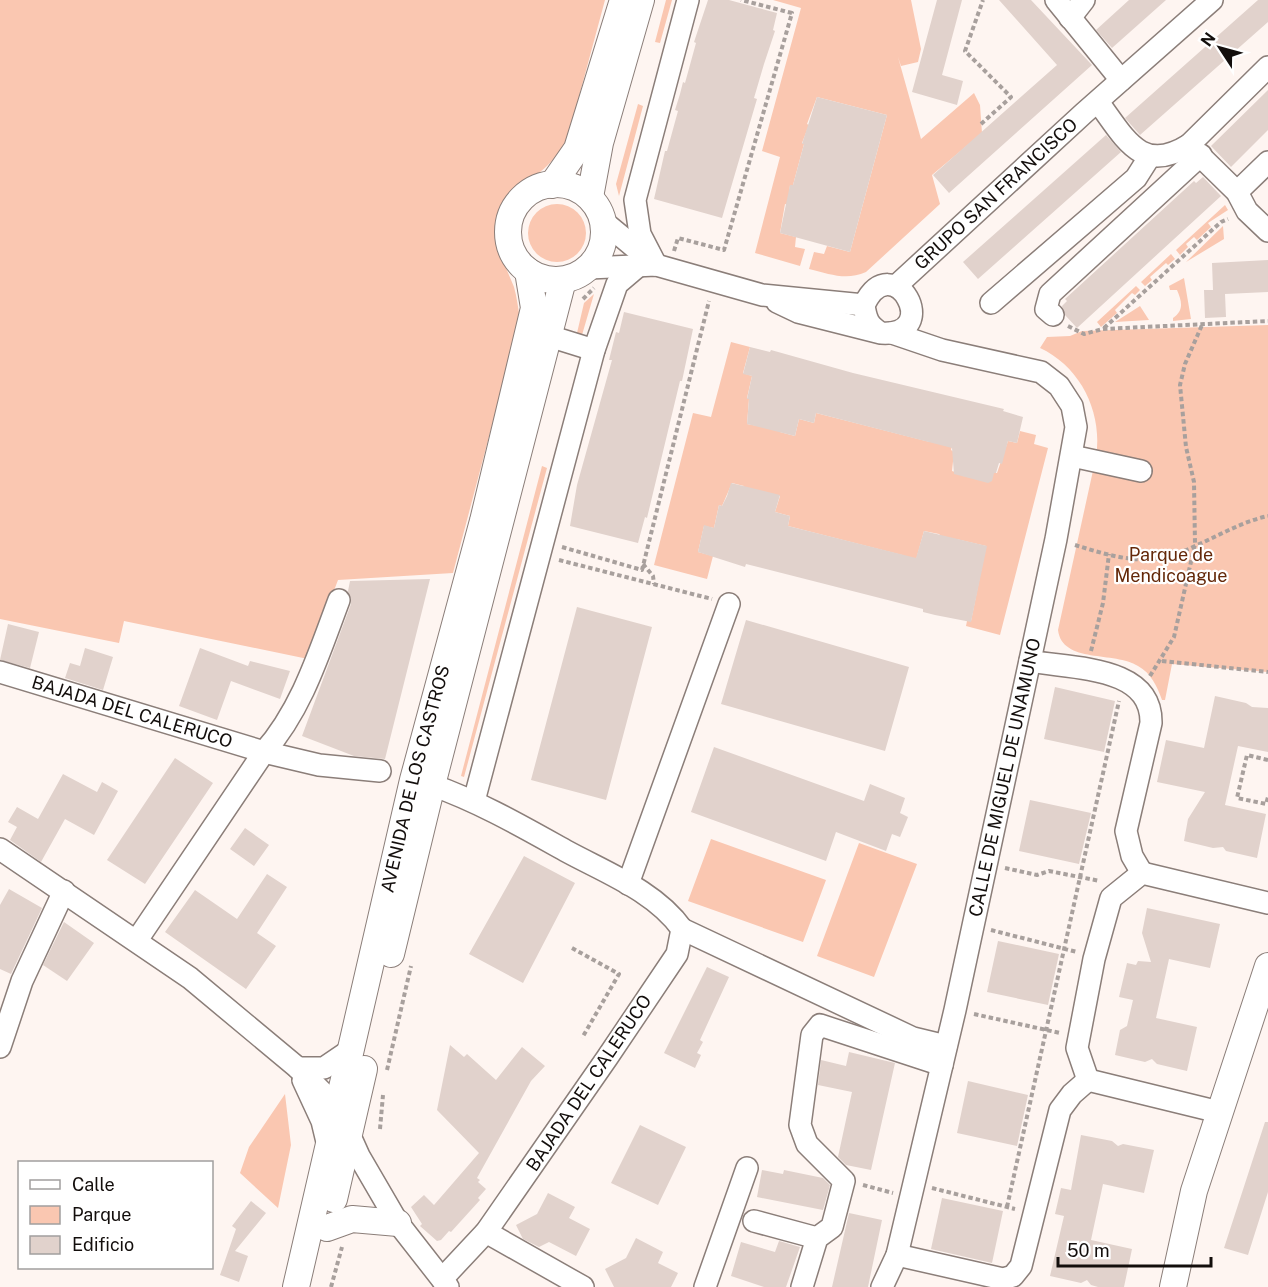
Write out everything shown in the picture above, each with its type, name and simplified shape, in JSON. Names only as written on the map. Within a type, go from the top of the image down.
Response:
[{"type":"main road","points":[[552,185],[577,149],[623,0]]},
{"type":"main road","points":[[590,197],[600,143],[641,0]]},
{"type":"main road","points":[[552,185],[572,188],[590,197],[599,209],[604,222],[602,248],[589,268],[577,276],[563,280],[544,279],[528,271],[517,259],[510,244],[511,220],[523,198],[537,189],[552,185]]},
{"type":"main road","name":"AVENIDA DE LOS CASTROS","points":[[339,1141],[338,1107],[413,780],[483,521],[534,308],[528,271]]},
{"type":"main road","name":"AVENIDA DE LOS CASTROS","points":[[296,1287],[332,1172],[563,280]]},
{"type":"main road","points":[[1173,1287],[1189,1209],[1268,966]]},
{"type":"main road","name":"AVENIDA DE LOS CASTROS","points":[[312,1287],[337,1234],[332,1172]]},
{"type":"main road","points":[[337,1234],[352,1219],[398,1223]]},
{"type":"street","points":[[474,801],[594,350],[617,284],[654,266],[640,234],[635,200],[687,0]]},
{"type":"street","points":[[1056,0],[1121,80]]},
{"type":"street","points":[[1070,18],[1084,0]]},
{"type":"street","name":"GRUPO SAN FRANCISCO","points":[[896,286],[1212,0]]},
{"type":"street","points":[[1053,315],[1046,309],[1050,294],[1195,150],[1268,67]]},
{"type":"street","points":[[1098,102],[1131,146],[1150,156],[1167,157],[1195,150]]},
{"type":"street","points":[[1195,150],[1237,192],[1247,210],[1268,231]]},
{"type":"street","points":[[991,303],[1136,178],[1150,156]]},
{"type":"street","points":[[1237,192],[1268,162]]},
{"type":"street","name":"CALLE DE MIGUEL DE UNAMUNO","points":[[604,222],[654,266]]},
{"type":"street","name":"CALLE DE MIGUEL DE UNAMUNO","points":[[589,268],[654,266],[762,295],[864,305]]},
{"type":"street","points":[[885,285],[896,286],[905,292],[911,301],[912,311],[909,321],[902,329],[886,333],[872,327],[866,318],[864,305],[875,289],[885,285]]},
{"type":"street","name":"CALLE DE MIGUEL DE UNAMUNO","points":[[762,295],[798,312],[886,333],[942,350],[1041,372],[1059,386],[1072,406],[1076,427],[1056,538],[955,1010],[897,1256],[882,1287]]},
{"type":"street","points":[[912,311],[942,350]]},
{"type":"street","points":[[549,336],[594,350]]},
{"type":"street","points":[[1072,456],[1142,471]]},
{"type":"street","points":[[137,940],[293,712],[339,600]]},
{"type":"street","points":[[628,884],[729,604]]},
{"type":"street","points":[[1030,661],[1086,670],[1132,684],[1149,703],[1151,723],[1126,831],[1132,856],[1142,873]]},
{"type":"street","name":"BAJADA DEL CALERUCO","points":[[0,672],[264,752],[328,766],[380,771]]},
{"type":"street","points":[[432,785],[474,801],[628,884],[661,905],[682,929],[913,1038],[944,1055]]},
{"type":"street","name":"BAJADA DEL CALERUCO","points":[[0,849],[190,978],[298,1068],[338,1107]]},
{"type":"street","points":[[1088,1080],[1077,1048],[1095,956],[1111,898],[1130,880],[1142,873],[1268,903]]},
{"type":"street","points":[[0,1047],[22,981],[64,891]]},
{"type":"street","name":"BAJADA DEL CALERUCO","points":[[298,1068],[322,1121],[378,1189],[398,1223],[445,1283],[486,1232],[676,954],[682,929]]},
{"type":"street","points":[[802,1287],[817,1238],[832,1227],[844,1181],[807,1144],[800,1125],[812,1035],[820,1025],[944,1055]]},
{"type":"street","points":[[298,1068],[324,1068],[352,1049]]},
{"type":"street","points":[[1088,1080],[1220,1112]]},
{"type":"street","points":[[897,1256],[1020,1281],[1021,1266],[1060,1110],[1072,1094],[1088,1080]]},
{"type":"street","points":[[705,1287],[747,1168]]},
{"type":"street","name":"BAJADA DEL CALERUCO","points":[[332,1172],[360,1176],[378,1189]]},
{"type":"street","points":[[754,1221],[817,1238]]},
{"type":"street","points":[[486,1232],[583,1287]]},
{"type":"path","points":[[654,266],[678,238],[724,250],[792,13],[741,0]]},
{"type":"path","points":[[981,124],[1011,97],[965,51],[983,0]]},
{"type":"path","points":[[1103,329],[1221,222],[1247,210]]},
{"type":"path","points":[[540,548],[642,570],[711,301],[701,298]]},
{"type":"path","points":[[1053,315],[1084,334],[1103,329],[1268,321]]},
{"type":"path","points":[[1007,1207],[1078,877],[1132,684],[1162,661],[1174,637],[1195,544],[1194,482],[1186,447],[1180,385],[1185,364],[1202,325]]},
{"type":"path","points":[[1056,538],[1126,559],[1155,559],[1176,554],[1195,544],[1268,516]]},
{"type":"path","points":[[540,548],[654,584],[729,604]]},
{"type":"path","points":[[1086,670],[1103,603],[1109,554]]},
{"type":"path","points":[[643,564],[653,576],[654,584]]},
{"type":"path","points":[[1098,601],[1103,603]]},
{"type":"path","points":[[1162,661],[1268,672]]},
{"type":"path","points":[[1268,760],[1247,755],[1237,798],[1266,804],[1268,797]]},
{"type":"path","points":[[986,864],[1037,875],[1049,871],[1078,877]]},
{"type":"path","points":[[973,926],[1095,956]]},
{"type":"path","points":[[572,948],[619,974],[582,1038]]},
{"type":"path","points":[[955,1010],[1079,1037]]},
{"type":"path","points":[[914,1184],[1034,1214]]},
{"type":"path","points":[[331,1287],[341,1248],[337,1234]]},
{"type":"green space","points":[[0,0],[605,0],[567,141],[544,169],[517,186],[506,199],[496,223],[499,247],[514,287],[520,319],[453,573],[338,580],[308,659],[124,621],[119,643],[0,619]]},
{"type":"green space","points":[[666,0],[672,0],[660,43],[655,42]]},
{"type":"green space","points":[[773,0],[911,0],[921,49],[918,62],[901,66],[898,57],[921,139],[974,93],[980,105],[982,133],[932,175],[940,204],[866,272],[859,275],[838,276],[809,269],[814,252],[824,254],[827,246],[850,252],[887,115],[817,97],[807,124],[809,125],[802,143],[804,144],[793,185],[790,185],[788,205],[785,204],[780,233],[796,237],[795,247],[805,249],[800,266],[755,253],[780,157],[762,151],[801,8]]},
{"type":"green space","points":[[638,104],[643,106],[619,196],[616,184]]},
{"type":"green space","points":[[551,204],[563,204],[578,212],[586,227],[586,239],[578,254],[563,262],[551,262],[536,254],[528,239],[528,227],[536,212]]},
{"type":"green space","points":[[1225,205],[1228,210],[1208,223],[1211,227],[1197,240],[1194,237],[1186,244],[1188,247],[1180,255],[1176,250]]},
{"type":"green space","points":[[1223,226],[1224,239],[1186,262]]},
{"type":"green space","points":[[1171,254],[1175,259],[1168,265],[1166,263],[1150,277],[1152,280],[1145,286],[1141,282]]},
{"type":"green space","points":[[1184,278],[1191,319],[1173,321],[1181,302],[1177,290],[1170,290],[1169,286]]},
{"type":"green space","points":[[1136,286],[1140,290],[1135,295],[1132,293],[1115,310],[1117,313],[1101,327],[1097,322]]},
{"type":"green space","points":[[594,294],[582,335],[577,333],[584,303]]},
{"type":"green space","points":[[1140,306],[1149,320],[1115,322]]},
{"type":"green space","name":"Parque de Mendicoague","points":[[1268,325],[1268,672],[1172,664],[1165,700],[1162,700],[1147,672],[1128,662],[1069,648],[1062,641],[1058,630],[1096,457],[1096,424],[1086,393],[1078,379],[1054,356],[1040,348],[1047,337],[1070,336],[1082,331]]},
{"type":"green space","points":[[731,342],[750,347],[743,373],[752,376],[747,398],[749,399],[747,424],[780,430],[780,432],[795,436],[799,419],[814,423],[816,413],[930,442],[957,428],[951,450],[954,452],[952,471],[955,472],[997,473],[1008,441],[1017,443],[1020,431],[1036,435],[1034,444],[1048,448],[1000,635],[966,626],[967,621],[971,621],[986,546],[956,539],[953,548],[939,534],[924,531],[911,578],[902,555],[788,526],[790,516],[775,512],[780,496],[743,492],[744,486],[732,483],[722,506],[719,505],[714,528],[704,526],[698,552],[713,556],[707,579],[654,565],[693,413],[711,417]]},
{"type":"green space","points":[[542,466],[547,468],[464,777],[461,776]]},
{"type":"green space","points":[[711,839],[826,880],[803,942],[688,901]]},
{"type":"green space","points":[[859,843],[917,864],[874,977],[817,956]]},
{"type":"green space","points":[[285,1094],[291,1145],[278,1208],[240,1173],[249,1147]]},
{"type":"building","points":[[708,0],[729,0],[777,13],[773,30],[775,31],[754,98],[757,99],[722,218],[654,199],[665,151],[667,151],[678,111],[675,110],[683,82],[685,83],[696,43],[694,42]]},
{"type":"building","points":[[937,0],[962,0],[942,75],[963,81],[957,105],[912,92]]},
{"type":"building","points":[[999,0],[1031,0],[1092,65],[949,193],[933,175],[1057,65]]},
{"type":"building","points":[[1129,0],[1166,0],[1112,48],[1096,30]]},
{"type":"building","points":[[1258,0],[1268,0],[1268,22],[1140,135],[1125,118]]},
{"type":"building","points":[[1268,90],[1268,130],[1231,167],[1211,146]]},
{"type":"building","points":[[817,97],[887,115],[850,252],[780,233],[790,185],[793,185],[804,144],[802,144]]},
{"type":"building","points":[[1106,135],[1121,152],[978,279],[963,262]]},
{"type":"building","points":[[1203,177],[1221,196],[1077,328],[1065,315],[1062,306],[1067,301],[1065,299],[1194,181],[1196,183]]},
{"type":"building","points":[[1268,260],[1268,292],[1225,294],[1226,317],[1205,318],[1204,290],[1213,290],[1212,263]]},
{"type":"building","points":[[624,312],[693,329],[647,518],[645,517],[638,543],[570,526],[577,485],[612,360],[609,360],[616,332],[619,333]]},
{"type":"building","points":[[750,347],[770,352],[771,350],[853,373],[1004,409],[1003,411],[1023,417],[1017,443],[1008,441],[1002,464],[999,463],[992,481],[988,483],[954,474],[952,448],[816,413],[814,423],[799,419],[795,436],[747,424],[749,399],[747,399],[752,376],[743,374]]},
{"type":"building","points":[[731,483],[780,495],[775,512],[790,516],[788,526],[916,558],[924,531],[987,546],[971,622],[923,612],[923,609],[746,564],[745,567],[698,552],[704,525],[714,528],[719,505],[722,506]]},
{"type":"building","points":[[430,579],[385,759],[354,756],[302,736],[351,604],[348,591],[350,581]]},
{"type":"building","points":[[577,607],[652,627],[606,800],[531,780]]},
{"type":"building","points":[[746,620],[909,667],[885,751],[721,704]]},
{"type":"building","points":[[8,624],[39,632],[30,668],[0,660]]},
{"type":"building","points":[[85,648],[113,657],[103,690],[65,678],[70,663],[80,666]]},
{"type":"building","points":[[200,648],[248,666],[250,661],[290,671],[280,699],[231,681],[217,720],[179,706]]},
{"type":"building","points":[[1055,687],[1115,701],[1104,752],[1044,739]]},
{"type":"building","points":[[1215,696],[1246,703],[1252,707],[1268,708],[1268,752],[1238,746],[1225,805],[1266,814],[1257,858],[1226,851],[1223,847],[1213,848],[1184,841],[1188,819],[1205,792],[1157,782],[1166,740],[1204,748]]},
{"type":"building","points":[[714,747],[864,801],[870,784],[905,798],[900,813],[908,817],[900,837],[892,834],[886,851],[836,832],[826,861],[691,812]]},
{"type":"building","points":[[175,758],[213,783],[145,884],[107,860]]},
{"type":"building","points":[[63,774],[97,792],[102,782],[118,791],[94,835],[65,819],[41,862],[10,840],[17,827],[8,822],[17,807],[38,819]]},
{"type":"building","points":[[1030,800],[1091,813],[1079,864],[1019,851]]},
{"type":"building","points":[[245,828],[269,845],[254,866],[230,849]]},
{"type":"building","points":[[524,856],[575,883],[523,983],[469,954]]},
{"type":"building","points":[[267,874],[287,887],[257,933],[276,946],[246,989],[165,932],[195,890],[237,919]]},
{"type":"building","points":[[9,889],[42,908],[11,974],[0,969],[0,905]]},
{"type":"building","points":[[1147,908],[1220,924],[1210,968],[1169,959],[1156,1018],[1197,1027],[1187,1071],[1157,1064],[1152,1059],[1145,1062],[1115,1055],[1120,1030],[1127,1026],[1133,1000],[1119,997],[1127,963],[1136,965],[1138,961],[1151,962],[1142,933]]},
{"type":"building","points":[[64,922],[94,943],[67,981],[43,965]]},
{"type":"building","points":[[998,941],[1059,954],[1048,1005],[987,992]]},
{"type":"building","points":[[707,967],[729,977],[700,1040],[703,1042],[697,1053],[701,1055],[695,1068],[664,1053]]},
{"type":"building","points":[[450,1045],[464,1057],[467,1054],[496,1080],[522,1047],[545,1066],[531,1081],[477,1178],[486,1189],[478,1198],[480,1200],[451,1232],[449,1231],[437,1241],[420,1226],[422,1224],[411,1207],[424,1195],[434,1205],[479,1153],[437,1110]]},
{"type":"building","points":[[849,1052],[895,1063],[871,1170],[846,1165],[838,1157],[852,1092],[818,1085],[821,1060],[846,1066]]},
{"type":"building","points":[[968,1081],[1028,1095],[1017,1146],[957,1133]]},
{"type":"building","points":[[1265,1122],[1268,1122],[1268,1192],[1248,1255],[1224,1248]]},
{"type":"building","points":[[640,1125],[686,1147],[658,1205],[611,1183]]},
{"type":"building","points":[[1081,1135],[1112,1141],[1118,1146],[1123,1144],[1154,1150],[1144,1193],[1103,1184],[1091,1240],[1132,1249],[1124,1287],[1098,1287],[1091,1285],[1087,1280],[1081,1283],[1050,1276],[1064,1216],[1055,1214],[1061,1188],[1071,1190]]},
{"type":"building","points":[[762,1170],[783,1174],[784,1170],[823,1178],[830,1185],[823,1210],[757,1197]]},
{"type":"building","points":[[548,1193],[575,1207],[569,1218],[590,1229],[576,1256],[549,1242],[539,1247],[523,1239],[516,1225],[537,1214]]},
{"type":"building","points":[[942,1198],[1003,1211],[992,1263],[931,1249]]},
{"type":"building","points":[[251,1201],[266,1213],[235,1251],[248,1256],[239,1282],[220,1275],[236,1229],[232,1226]]},
{"type":"building","points":[[849,1213],[882,1220],[868,1287],[832,1287]]},
{"type":"building","points":[[636,1238],[663,1252],[658,1263],[678,1273],[671,1287],[614,1287],[605,1269],[626,1258]]},
{"type":"building","points":[[779,1241],[800,1247],[786,1287],[764,1287],[731,1276],[741,1242],[775,1252]]}]
